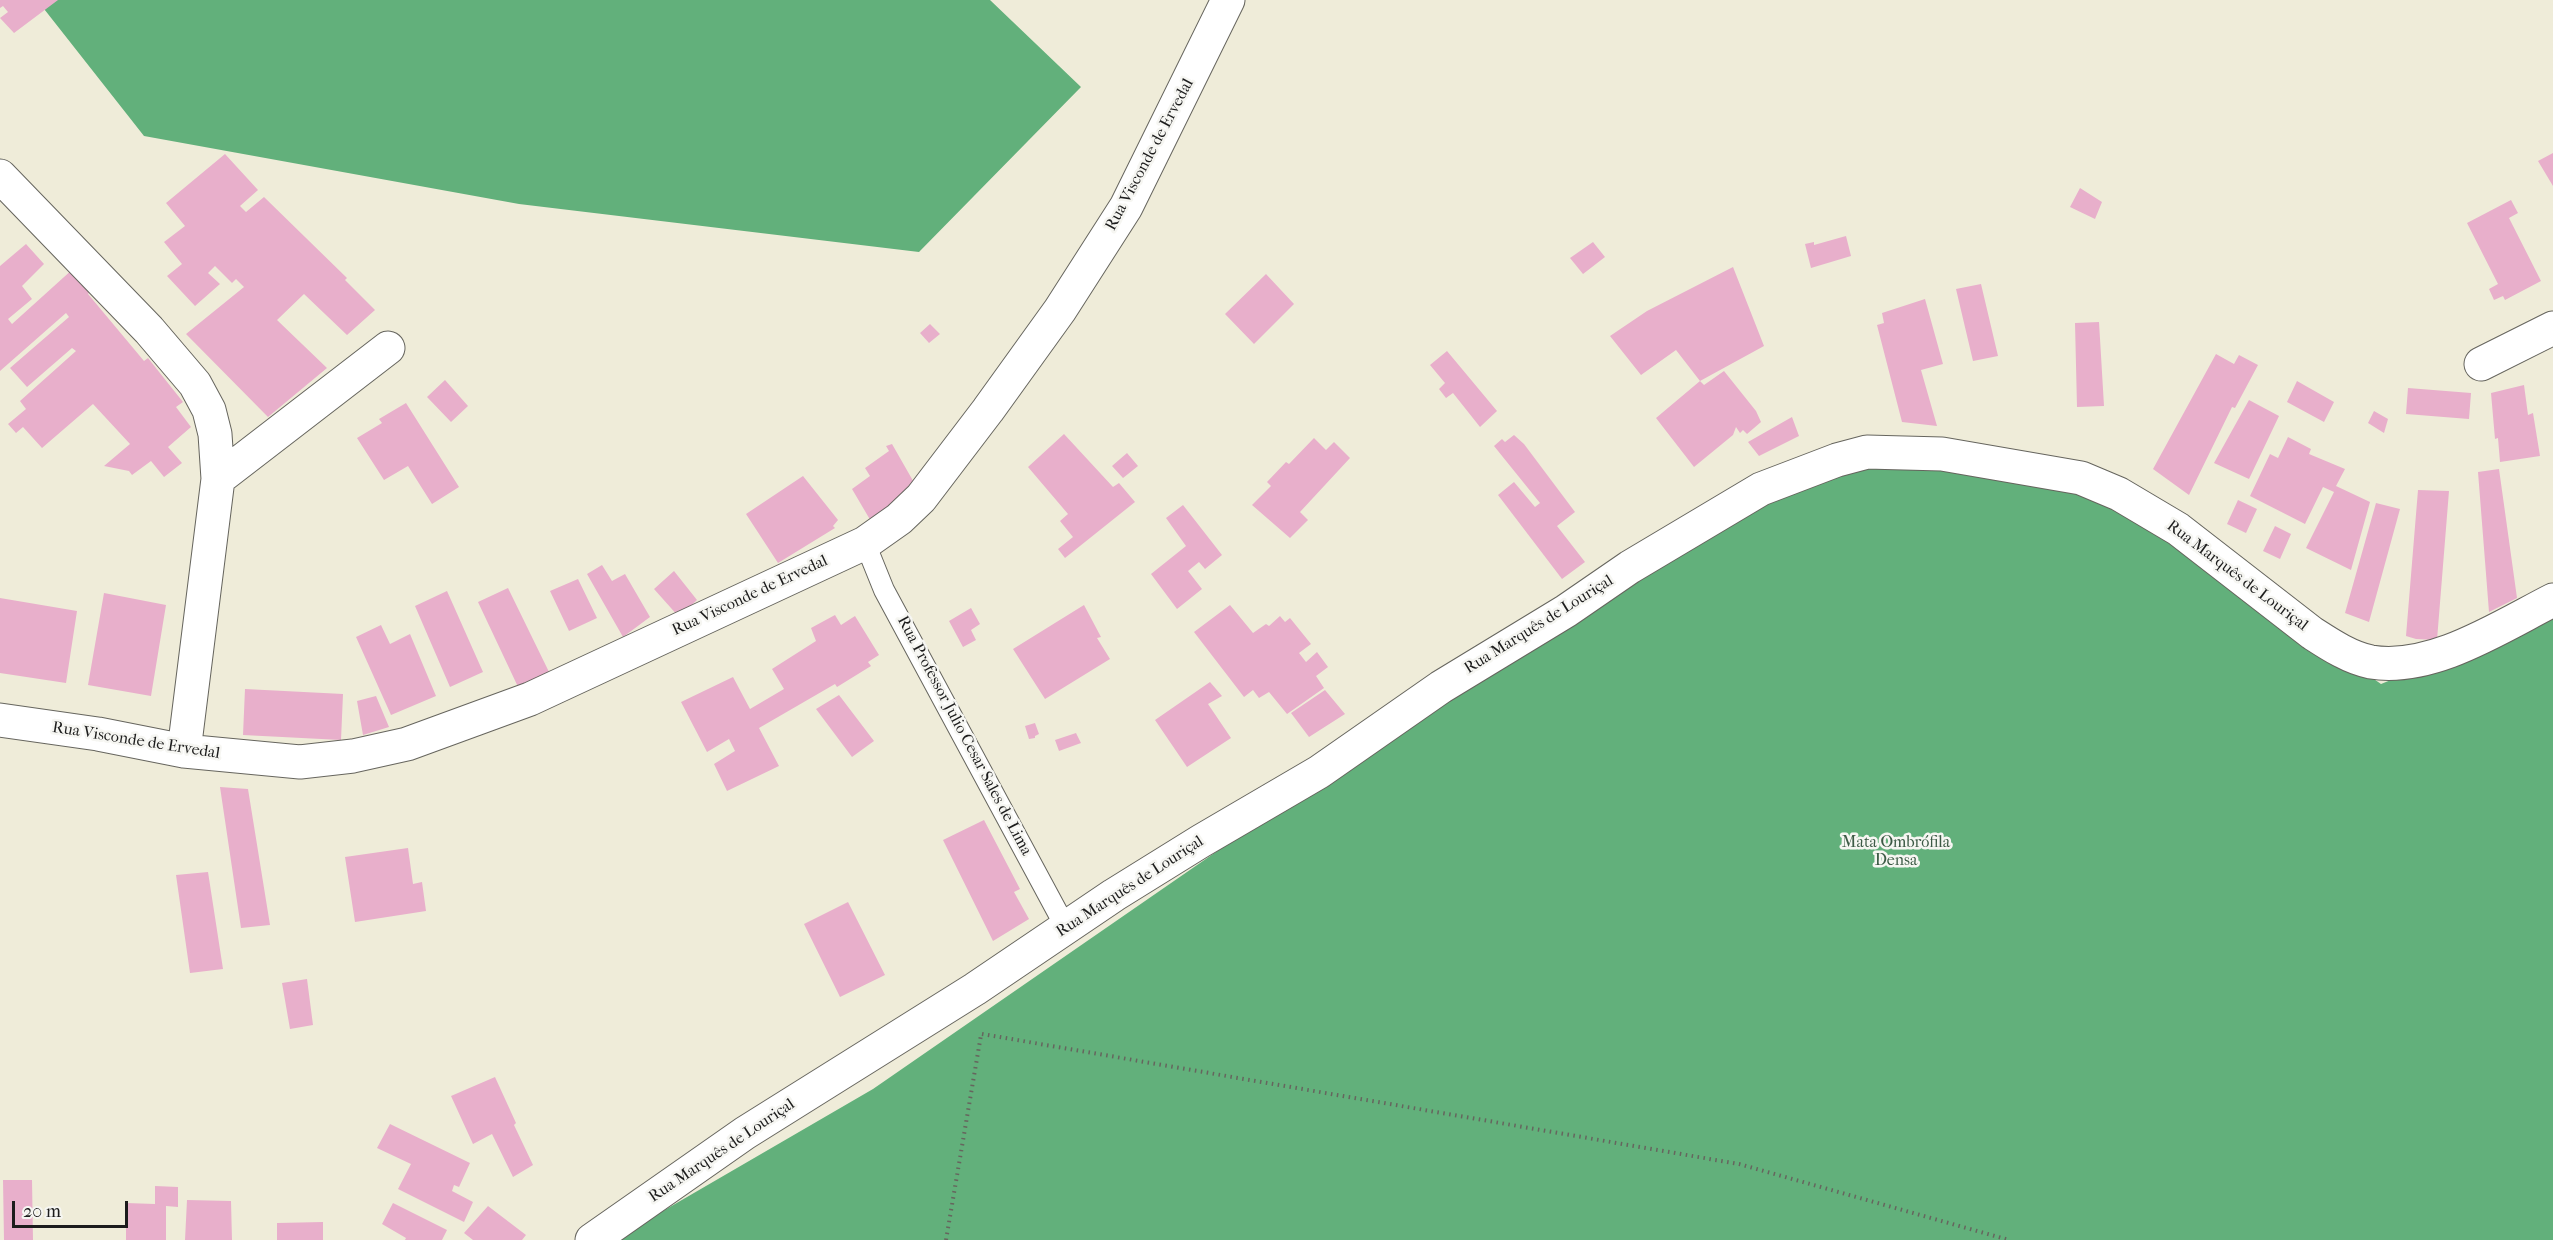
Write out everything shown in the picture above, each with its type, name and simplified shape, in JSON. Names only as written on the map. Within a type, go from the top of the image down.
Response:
[{"type":"street","name":"Rua Visconde de Ervedal","points":[[0,720],[98,734],[184,752],[300,762],[353,756],[407,744],[530,699],[865,543],[899,519],[921,498],[1060,310],[1126,207],[1228,0]]},
{"type":"street","points":[[0,176],[149,330],[195,384],[211,418],[215,434],[218,479],[184,752]]},
{"type":"street","points":[[2481,364],[2553,328]]},
{"type":"street","points":[[218,479],[387,348]]},
{"type":"street","name":"Rua Marquês de Louriçal","points":[[592,1240],[746,1133],[975,989],[1114,895],[1319,772],[1441,687],[1566,611],[1630,567],[1761,489],[1812,469],[1867,452],[1942,454],[2081,478],[2119,494],[2178,529],[2312,633],[2369,662],[2395,663],[2420,660],[2450,650],[2553,600]]},
{"type":"lane","name":"Rua Professor Julio Cesar Sales de Lima","points":[[865,543],[884,590],[1066,928]]},
{"type":"path","points":[[946,1240],[981,1034],[975,989]]},
{"type":"path","points":[[981,1034],[1739,1164],[2009,1240]]},
{"type":"green space","points":[[37,0],[990,0],[1081,87],[919,252],[519,204],[144,136]]},
{"type":"green space","name":"Mata Ombrófila Densa","points":[[1852,452],[2131,503],[2231,580],[2381,684],[2525,626],[2553,611],[2553,1240],[613,1240],[873,1089],[1705,514]]},
{"type":"building","points":[[0,0],[58,0],[14,33],[0,18],[8,12],[3,6],[0,8]]},
{"type":"building","points":[[2553,153],[2553,186],[2538,161]]},
{"type":"building","points":[[225,154],[258,190],[240,206],[246,212],[264,197],[347,278],[345,280],[375,310],[347,335],[304,294],[277,320],[327,368],[268,417],[186,334],[244,287],[236,279],[232,283],[215,266],[208,273],[220,284],[195,306],[167,276],[182,264],[164,242],[185,226],[166,203]]},
{"type":"building","points":[[2080,188],[2102,202],[2095,219],[2070,207]]},
{"type":"building","points":[[2511,200],[2518,213],[2509,218],[2541,281],[2505,300],[2503,296],[2494,300],[2489,289],[2498,284],[2467,223]]},
{"type":"building","points":[[1846,236],[1851,256],[1811,268],[1805,244],[1814,242],[1814,245]]},
{"type":"building","points":[[1593,242],[1605,257],[1583,274],[1570,258]]},
{"type":"building","points":[[26,244],[44,264],[22,286],[32,299],[8,319],[12,324],[74,268],[91,290],[88,294],[144,361],[148,358],[183,402],[176,407],[191,427],[168,447],[182,463],[164,477],[151,461],[132,475],[129,471],[104,466],[130,444],[93,404],[42,448],[23,427],[16,433],[8,424],[26,409],[20,401],[76,351],[72,348],[27,387],[10,368],[69,317],[66,313],[0,371],[0,266]]},
{"type":"building","points":[[1733,267],[1764,346],[1700,381],[1676,350],[1641,375],[1610,336],[1647,311]]},
{"type":"building","points":[[1266,274],[1294,304],[1254,344],[1225,314]]},
{"type":"building","points":[[1981,284],[1998,356],[1973,361],[1956,289]]},
{"type":"building","points":[[1925,299],[1943,364],[1921,370],[1937,426],[1902,422],[1877,325],[1884,323],[1882,313]]},
{"type":"building","points":[[2099,322],[2104,406],[2077,407],[2075,323]]},
{"type":"building","points":[[930,324],[940,334],[929,343],[920,333]]},
{"type":"building","points":[[1447,351],[1497,411],[1480,427],[1453,393],[1446,398],[1439,389],[1445,383],[1430,365]]},
{"type":"building","points":[[2216,354],[2234,364],[2239,355],[2258,365],[2235,408],[2232,407],[2189,495],[2153,469]]},
{"type":"building","points":[[1724,371],[1756,411],[1761,422],[1747,434],[1743,430],[1740,433],[1736,427],[1733,435],[1694,467],[1656,418],[1700,381],[1704,385]]},
{"type":"building","points":[[445,380],[468,406],[451,422],[427,397]]},
{"type":"building","points":[[2297,381],[2334,402],[2324,422],[2287,402]]},
{"type":"building","points":[[2524,385],[2528,415],[2533,413],[2540,456],[2500,462],[2498,438],[2495,439],[2491,393]]},
{"type":"building","points":[[2408,388],[2471,393],[2469,419],[2406,414]]},
{"type":"building","points":[[2249,400],[2279,416],[2249,479],[2214,463]]},
{"type":"building","points":[[406,403],[459,487],[432,504],[408,466],[384,480],[357,438],[382,423],[379,419]]},
{"type":"building","points":[[2374,411],[2388,419],[2384,433],[2368,423]]},
{"type":"building","points":[[1792,417],[1799,436],[1759,456],[1748,442]]},
{"type":"building","points":[[1064,434],[1113,487],[1119,483],[1135,502],[1065,558],[1058,549],[1073,537],[1060,521],[1068,514],[1028,467]]},
{"type":"building","points":[[1514,435],[1524,444],[1575,512],[1557,526],[1585,562],[1562,579],[1498,495],[1514,482],[1535,507],[1540,503],[1494,446],[1502,439],[1505,442]]},
{"type":"building","points":[[2288,437],[2311,449],[2309,454],[2345,469],[2336,486],[2370,502],[2351,570],[2306,548],[2334,492],[2323,487],[2305,524],[2250,496],[2270,454],[2278,458]]},
{"type":"building","points":[[1314,438],[1326,450],[1334,442],[1350,458],[1300,512],[1308,520],[1290,538],[1252,505],[1271,486],[1267,482],[1286,462],[1289,464]]},
{"type":"building","points":[[892,444],[920,493],[872,523],[852,489],[870,476],[865,468],[889,451],[886,446]]},
{"type":"building","points":[[1127,453],[1138,466],[1123,478],[1112,466]]},
{"type":"building","points":[[2499,469],[2517,598],[2489,612],[2478,472]]},
{"type":"building","points":[[803,476],[838,520],[833,526],[835,528],[778,563],[746,514]]},
{"type":"building","points":[[2418,490],[2449,491],[2437,640],[2406,636]]},
{"type":"building","points":[[2238,500],[2257,509],[2246,533],[2227,524]]},
{"type":"building","points":[[2376,503],[2400,509],[2369,622],[2345,613]]},
{"type":"building","points":[[1183,505],[1222,555],[1205,569],[1199,562],[1188,571],[1202,589],[1177,609],[1151,574],[1186,546],[1166,518]]},
{"type":"building","points":[[2275,526],[2291,534],[2280,559],[2263,551]]},
{"type":"building","points":[[602,565],[612,581],[625,574],[650,617],[623,637],[587,574]]},
{"type":"building","points":[[674,571],[697,600],[679,617],[654,589]]},
{"type":"building","points":[[578,579],[597,618],[569,631],[550,591]]},
{"type":"building","points":[[508,588],[550,674],[519,689],[478,602]]},
{"type":"building","points":[[447,591],[483,672],[450,687],[415,606]]},
{"type":"building","points":[[104,593],[166,605],[151,696],[88,685]]},
{"type":"building","points":[[0,598],[77,611],[66,683],[0,673]]},
{"type":"building","points":[[1084,605],[1101,637],[1097,638],[1110,659],[1045,699],[1013,649]]},
{"type":"building","points":[[1230,605],[1253,633],[1266,624],[1269,626],[1280,616],[1285,622],[1290,618],[1311,644],[1299,653],[1306,662],[1317,652],[1328,667],[1316,676],[1324,688],[1287,714],[1269,692],[1259,698],[1253,690],[1244,697],[1194,632]]},
{"type":"building","points":[[971,608],[980,624],[971,630],[976,640],[963,647],[949,621]]},
{"type":"building","points":[[835,615],[841,625],[855,616],[879,655],[868,662],[871,666],[837,687],[835,684],[759,728],[779,766],[727,791],[714,764],[735,751],[729,739],[707,752],[681,702],[733,677],[750,709],[784,689],[772,669],[816,641],[811,628]]},
{"type":"building","points":[[381,625],[390,644],[410,634],[436,696],[391,715],[356,637]]},
{"type":"building","points":[[1210,682],[1222,696],[1208,704],[1231,738],[1187,767],[1155,720]]},
{"type":"building","points":[[245,689],[343,694],[341,740],[243,735]]},
{"type":"building","points":[[1325,690],[1345,714],[1309,737],[1291,713]]},
{"type":"building","points":[[839,695],[874,741],[852,757],[816,709]]},
{"type":"building","points":[[376,696],[389,727],[363,735],[357,701]]},
{"type":"building","points":[[1035,723],[1039,734],[1029,739],[1025,726]]},
{"type":"building","points":[[1076,733],[1081,743],[1059,751],[1055,740]]},
{"type":"building","points":[[220,787],[248,789],[270,925],[241,928]]},
{"type":"building","points":[[984,820],[1020,889],[1014,892],[1029,919],[993,941],[943,840]]},
{"type":"building","points":[[408,848],[413,884],[422,882],[426,911],[355,922],[345,857]]},
{"type":"building","points":[[208,872],[223,969],[190,973],[176,875]]},
{"type":"building","points":[[848,902],[885,975],[840,997],[804,924]]},
{"type":"building","points":[[307,979],[313,1025],[290,1029],[282,983]]},
{"type":"building","points":[[495,1077],[533,1165],[513,1177],[492,1134],[473,1144],[451,1096]]},
{"type":"building","points":[[390,1124],[470,1163],[459,1187],[454,1185],[452,1191],[473,1202],[464,1222],[398,1189],[411,1164],[377,1148]]},
{"type":"building","points":[[3,1180],[32,1180],[33,1240],[4,1240]]},
{"type":"building","points":[[155,1186],[178,1187],[178,1207],[166,1206],[166,1240],[126,1240],[126,1203],[155,1204]]},
{"type":"building","points":[[187,1200],[231,1201],[232,1240],[185,1240]]},
{"type":"building","points":[[393,1203],[447,1230],[442,1240],[405,1240],[406,1238],[382,1224]]},
{"type":"building","points":[[488,1206],[526,1235],[522,1240],[473,1240],[464,1233]]},
{"type":"building","points":[[323,1222],[323,1240],[277,1240],[277,1223]]}]
